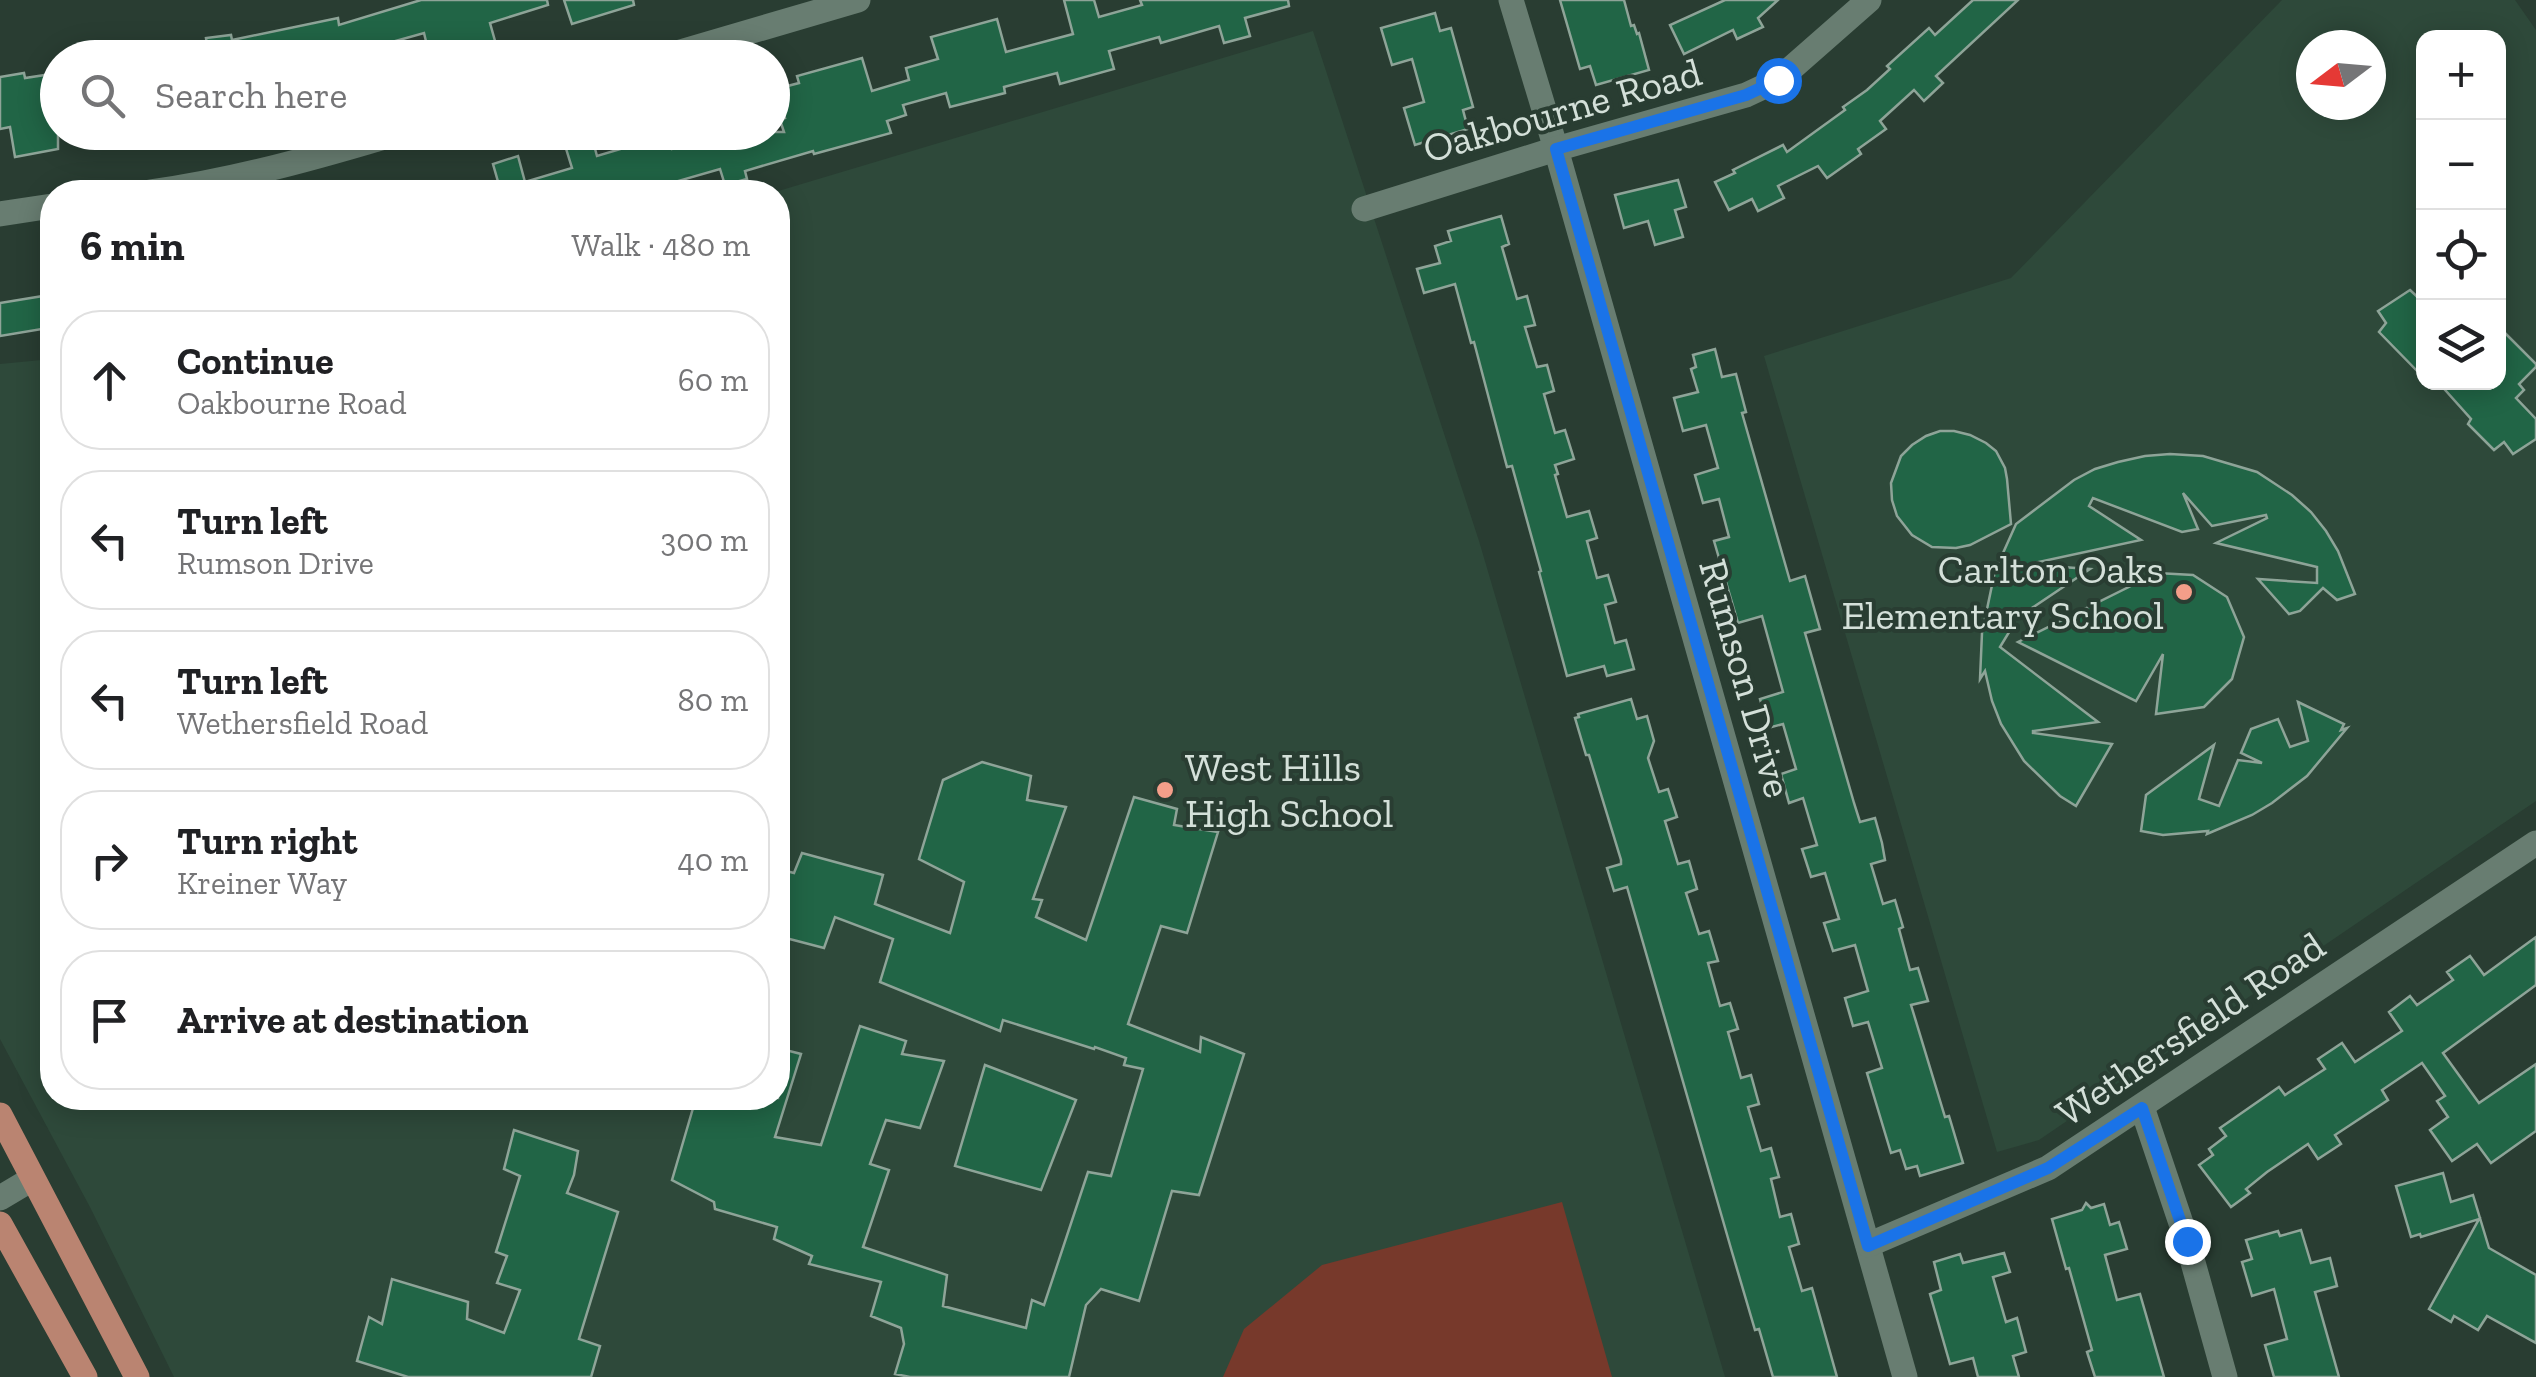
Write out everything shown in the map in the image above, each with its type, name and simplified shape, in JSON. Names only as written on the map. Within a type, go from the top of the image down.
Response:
[{"type":"main road","points":[[0,1116],[137,1377]]},
{"type":"main road","points":[[0,1224],[86,1377]]},
{"type":"street","points":[[721,40],[858,0]]},
{"type":"street","name":"Rumson Drive","points":[[1511,0],[1906,1377]]},
{"type":"street","name":"Oakbourne Road","points":[[1364,208],[1746,95],[1778,80],[1869,0]]},
{"type":"street","points":[[227,180],[339,150]]},
{"type":"street","points":[[0,214],[40,208]]},
{"type":"street","name":"Wethersfield Road","points":[[1868,1246],[2048,1168],[2536,843]]},
{"type":"street","points":[[2142,1108],[2187,1241],[2225,1377]]},
{"type":"street","points":[[0,1198],[32,1179]]},
{"type":"shaded area","name":"Carlton Oaks Elementary School","points":[[2282,0],[2515,0],[2536,30],[2536,801],[2039,1140],[1997,1152],[1764,356],[2011,278]]},
{"type":"shaded area","name":"West Hills High School","points":[[1313,31],[1479,541],[1725,1377],[174,1377],[91,1209],[0,1039],[0,364],[40,360],[40,1110],[790,1110],[790,188]]},
{"type":"shaded area","points":[[1562,1202],[1612,1377],[1223,1377],[1244,1329],[1322,1265]]},
{"type":"building","points":[[421,0],[547,0],[548,5],[490,23],[495,40],[426,40],[424,33],[399,40],[232,40],[338,18],[339,25]]},
{"type":"building","points":[[564,0],[633,0],[634,5],[572,24]]},
{"type":"building","points":[[1064,0],[1094,0],[1099,17],[1142,5],[1140,0],[1288,0],[1289,6],[1245,18],[1250,36],[1224,43],[1219,26],[1161,43],[1159,37],[1109,51],[1114,69],[1060,84],[1057,73],[1004,87],[1005,93],[950,107],[946,93],[903,105],[906,115],[887,121],[891,133],[745,171],[747,179],[743,180],[723,180],[720,169],[682,180],[532,180],[572,168],[566,150],[595,150],[597,156],[617,150],[790,150],[790,85],[799,83],[797,76],[862,58],[872,91],[909,80],[906,68],[938,59],[931,37],[997,19],[1006,52],[1073,34]]},
{"type":"building","points":[[1560,0],[1624,0],[1631,26],[1639,33],[1649,70],[1596,85],[1590,66],[1580,69]]},
{"type":"building","points":[[1725,0],[1778,0],[1758,18],[1763,27],[1737,39],[1733,30],[1684,54],[1670,25]]},
{"type":"building","points":[[1973,0],[2018,0],[1936,76],[1943,83],[1924,101],[1914,90],[1880,121],[1886,129],[1858,149],[1861,154],[1827,178],[1818,166],[1778,186],[1784,198],[1758,211],[1752,199],[1729,210],[1715,182],[1783,145],[1787,152],[1845,110],[1843,107],[1890,69],[1887,66],[1929,28],[1935,35]]},
{"type":"building","points":[[1435,13],[1440,31],[1451,28],[1473,107],[1463,110],[1468,129],[1415,145],[1404,108],[1424,102],[1412,59],[1392,65],[1381,28]]},
{"type":"building","points":[[231,35],[232,40],[206,40],[206,38]]},
{"type":"building","points":[[24,73],[25,78],[40,76],[40,150],[53,150],[15,157],[10,127],[0,129],[0,77]]},
{"type":"building","points":[[518,156],[524,180],[498,180],[493,164]]},
{"type":"building","points":[[1678,180],[1686,207],[1675,210],[1683,237],[1655,245],[1648,221],[1624,228],[1615,195]]},
{"type":"building","points":[[1501,216],[1509,244],[1502,247],[1517,299],[1527,296],[1535,325],[1525,327],[1537,367],[1547,365],[1554,391],[1544,394],[1555,433],[1565,430],[1574,459],[1555,465],[1567,517],[1589,511],[1597,538],[1587,541],[1597,578],[1608,575],[1616,602],[1605,605],[1615,643],[1626,640],[1634,669],[1607,676],[1604,666],[1567,676],[1512,466],[1507,467],[1455,284],[1424,293],[1417,269],[1440,263],[1435,246],[1451,241],[1448,231]]},
{"type":"building","points":[[2410,290],[2416,296],[2416,370],[2379,332],[2386,323],[2378,311]]},
{"type":"building","points":[[40,296],[40,329],[0,336],[0,303]]},
{"type":"building","points":[[2506,334],[2536,364],[2519,384],[2524,390],[2516,398],[2536,419],[2536,439],[2513,454],[2504,442],[2494,450],[2468,424],[2471,419],[2445,390],[2506,390]]},
{"type":"building","points":[[1715,349],[1722,377],[1736,374],[1746,412],[1742,413],[1790,581],[1805,576],[1820,629],[1805,633],[1854,803],[1860,822],[1875,818],[1882,843],[1885,860],[1871,864],[1883,904],[1895,900],[1910,970],[1918,968],[1928,1001],[1911,1005],[1963,1163],[1920,1176],[1917,1166],[1906,1169],[1900,1150],[1891,1153],[1867,1073],[1882,1068],[1868,1022],[1853,1026],[1845,998],[1868,991],[1855,945],[1833,951],[1824,923],[1839,919],[1825,873],[1811,877],[1802,849],[1817,845],[1803,798],[1789,803],[1781,774],[1796,769],[1783,724],[1768,728],[1760,699],[1783,692],[1762,616],[1738,623],[1714,541],[1729,537],[1719,499],[1703,503],[1695,475],[1718,468],[1706,425],[1683,431],[1674,398],[1698,392],[1691,369],[1696,367],[1693,355]]},
{"type":"building","points":[[1940,431],[1970,435],[1986,443],[1996,451],[2007,479],[2011,524],[1956,548],[1932,547],[1912,535],[1897,516],[1892,500],[1891,483],[1901,456],[1926,436]]},
{"type":"building","points":[[2170,454],[2203,456],[2257,472],[2292,495],[2326,531],[2355,594],[2337,600],[2323,588],[2300,611],[2289,614],[2258,579],[2317,583],[2317,567],[2216,543],[2267,518],[2266,515],[2212,526],[2183,493],[2198,529],[2182,532],[2093,498],[2089,506],[2141,540],[2034,563],[2090,569],[2008,624],[2011,629],[2000,647],[2098,722],[2033,733],[2112,744],[2076,806],[2024,761],[2001,724],[1985,671],[1980,679],[1982,633],[1995,571],[2016,524],[2074,480],[2118,462]]},
{"type":"building","points":[[2157,573],[2193,575],[2227,597],[2244,637],[2232,679],[2204,707],[2156,714],[2163,654],[2136,701],[2018,642]]},
{"type":"building","points":[[1631,699],[1637,719],[1647,716],[1654,741],[1648,758],[1659,792],[1668,789],[1677,817],[1665,821],[1678,864],[1689,861],[1697,889],[1686,893],[1699,934],[1709,931],[1718,961],[1708,963],[1720,1006],[1730,1003],[1738,1029],[1728,1032],[1741,1078],[1751,1075],[1759,1104],[1748,1107],[1761,1151],[1771,1148],[1779,1177],[1771,1179],[1780,1217],[1791,1214],[1799,1244],[1789,1247],[1802,1291],[1812,1288],[1837,1377],[1773,1377],[1759,1329],[1755,1330],[1627,887],[1614,891],[1607,868],[1621,864],[1621,860],[1575,718]]},
{"type":"building","points":[[2298,702],[2344,724],[2341,730],[2347,728],[2307,776],[2252,815],[2207,834],[2208,831],[2163,835],[2141,831],[2146,795],[2214,745],[2199,799],[2219,806],[2238,760],[2262,763],[2241,753],[2251,729],[2278,719],[2290,747],[2308,741]]},
{"type":"building","points":[[982,762],[1031,776],[1027,800],[1066,807],[1033,899],[1042,900],[1036,917],[1086,940],[1134,797],[1177,809],[1174,825],[1218,832],[1187,933],[1161,926],[1128,1024],[1200,1052],[1201,1037],[1244,1054],[1199,1195],[1172,1191],[1139,1301],[1101,1289],[1086,1305],[1069,1377],[895,1374],[904,1344],[901,1328],[871,1316],[881,1282],[809,1264],[812,1256],[774,1239],[777,1227],[715,1209],[714,1202],[672,1180],[692,1110],[783,1110],[775,1137],[821,1145],[860,1026],[906,1041],[902,1054],[944,1061],[920,1128],[886,1120],[870,1164],[889,1170],[863,1247],[947,1275],[943,1306],[1026,1328],[1032,1300],[1044,1305],[1088,1172],[1111,1176],[1143,1069],[1124,1065],[1126,1058],[1095,1047],[1003,1020],[1000,1031],[880,982],[893,939],[835,917],[824,948],[790,939],[790,872],[794,873],[802,853],[883,875],[875,904],[950,933],[964,882],[919,859],[943,780]]},
{"type":"building","points":[[2536,937],[2536,985],[2443,1053],[2479,1103],[2536,1064],[2536,1131],[2491,1163],[2477,1144],[2452,1161],[2430,1130],[2448,1117],[2437,1101],[2445,1096],[2422,1063],[2382,1090],[2388,1100],[2335,1135],[2341,1144],[2318,1159],[2308,1144],[2246,1189],[2250,1193],[2231,1207],[2199,1165],[2213,1155],[2209,1149],[2226,1136],[2220,1128],[2279,1087],[2285,1095],[2325,1069],[2318,1059],[2342,1043],[2355,1062],[2402,1031],[2389,1012],[2410,996],[2417,1005],[2453,980],[2447,972],[2470,956],[2484,975]]},
{"type":"building","points":[[790,1051],[801,1054],[790,1089]]},
{"type":"building","points":[[985,1065],[1076,1100],[1041,1190],[955,1166]]},
{"type":"building","points":[[514,1130],[578,1151],[567,1193],[618,1212],[579,1339],[600,1346],[591,1377],[408,1377],[357,1361],[369,1317],[382,1324],[392,1279],[468,1302],[467,1319],[504,1333],[520,1290],[497,1283],[507,1256],[496,1252],[520,1176],[504,1169]]},
{"type":"building","points":[[2443,1173],[2451,1202],[2473,1195],[2489,1248],[2536,1275],[2536,1343],[2487,1316],[2478,1330],[2454,1316],[2451,1322],[2429,1309],[2479,1219],[2411,1237],[2396,1186]]},
{"type":"building","points":[[2086,1203],[2091,1208],[2104,1204],[2110,1225],[2119,1222],[2127,1249],[2105,1255],[2117,1300],[2140,1294],[2164,1377],[2095,1377],[2087,1352],[2092,1350],[2052,1219],[2082,1210]]},
{"type":"building","points":[[2301,1230],[2311,1263],[2330,1258],[2337,1286],[2315,1292],[2339,1377],[2274,1377],[2265,1345],[2287,1339],[2274,1289],[2252,1296],[2242,1262],[2252,1259],[2246,1240],[2278,1231],[2280,1236]]},
{"type":"building","points":[[2004,1253],[2010,1272],[1993,1277],[2006,1322],[2017,1318],[2026,1352],[2013,1356],[2019,1377],[1978,1377],[1973,1358],[1950,1364],[1930,1294],[1941,1290],[1934,1262],[1960,1254],[1963,1263]]},
{"type":"place","name":"Carlton Oaks Elementary School","points":[[2184,592]]},
{"type":"place","name":"West Hills High School","points":[[1165,790]]},
{"type":"route","points":[[1778,80],[1746,95],[1556,149],[1868,1246],[2048,1168],[2142,1108],[2187,1241]]}]
